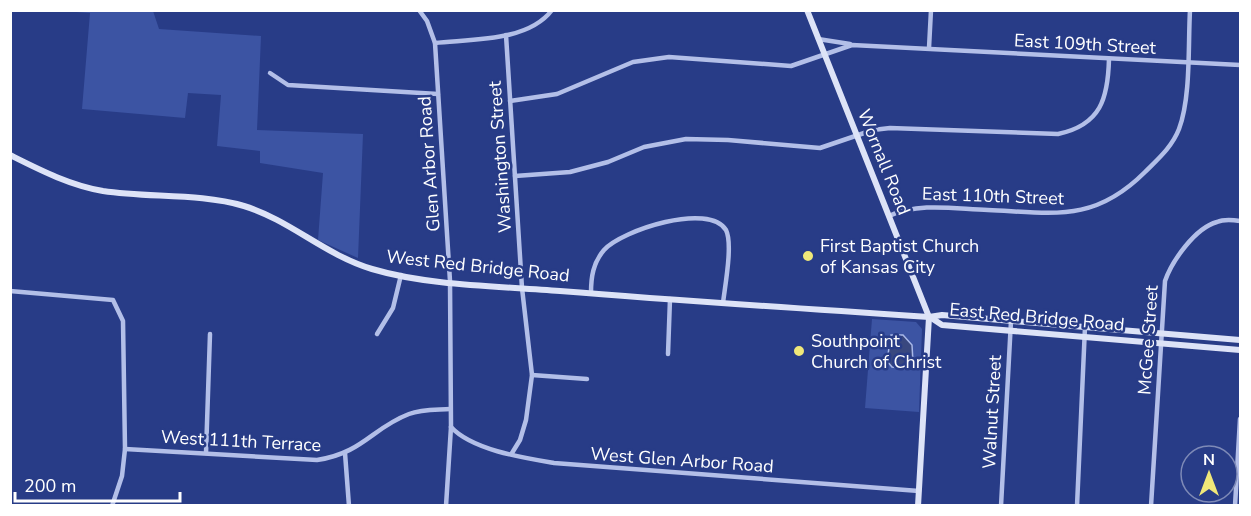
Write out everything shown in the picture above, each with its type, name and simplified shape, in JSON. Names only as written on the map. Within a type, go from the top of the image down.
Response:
[{"type":"main road","name":"Wornall Road","points":[[807,10],[929,317],[918,506]]},
{"type":"main road","name":"West Red Bridge Road","points":[[10,155],[83,187],[204,199],[244,206],[272,216],[321,247],[348,260],[400,275],[522,288],[929,317]]},
{"type":"main road","name":"East Red Bridge Road","points":[[929,317],[942,315],[1240,340]]},
{"type":"main road","name":"East Red Bridge Road","points":[[929,317],[942,325],[1240,350]]},
{"type":"street","name":"Glen Arbor Road","points":[[419,10],[432,32],[435,43],[450,281],[451,428],[446,506]]},
{"type":"street","points":[[435,43],[506,35],[533,27],[552,10]]},
{"type":"street","points":[[929,48],[931,10]]},
{"type":"street","points":[[1187,63],[1190,10]]},
{"type":"street","name":"Washington Street","points":[[506,35],[522,288],[532,375],[526,420],[520,440],[512,453]]},
{"type":"street","points":[[818,39],[852,45]]},
{"type":"street","points":[[510,101],[557,94],[633,62],[669,57],[780,67],[801,65],[852,45]]},
{"type":"street","name":"East 109th Street","points":[[852,45],[1240,65]]},
{"type":"street","points":[[515,176],[570,172],[608,162],[644,147],[686,139],[728,140],[820,148],[890,128],[1050,135],[1069,132],[1089,122],[1100,106],[1106,93],[1108,59]]},
{"type":"street","name":"East 110th Street","points":[[889,216],[915,207],[1076,212],[1108,201],[1132,185],[1172,141],[1183,112],[1187,63]]},
{"type":"street","points":[[270,73],[288,85],[438,94]]},
{"type":"street","points":[[591,293],[591,276],[604,249],[633,230],[648,225],[707,219],[724,227],[729,243],[723,303]]},
{"type":"street","name":"McGee Street","points":[[1151,506],[1165,281],[1171,264],[1214,222],[1240,221]]},
{"type":"street","points":[[377,334],[393,308],[400,275]]},
{"type":"street","points":[[10,291],[112,300],[123,321],[125,449],[122,476],[112,506]]},
{"type":"street","points":[[668,354],[670,299]]},
{"type":"street","name":"Walnut Street","points":[[1001,506],[1011,321]]},
{"type":"street","points":[[1077,506],[1085,327]]},
{"type":"street","points":[[206,453],[210,334]]},
{"type":"street","points":[[532,375],[586,379]]},
{"type":"street","name":"West 111th Terrace","points":[[125,449],[317,460],[345,453],[362,445],[397,419],[411,413],[450,409]]},
{"type":"street","points":[[1235,506],[1240,419]]},
{"type":"street","name":"West Glen Arbor Road","points":[[451,428],[468,440],[522,457],[579,465],[919,491]]},
{"type":"street","points":[[345,453],[349,506]]},
{"type":"shaded area","points":[[62,11],[153,11],[159,29],[261,36],[257,130],[363,134],[358,258],[318,240],[323,173],[260,163],[260,151],[217,146],[221,95],[188,93],[185,118],[82,109],[90,13]]},
{"type":"shaded area","points":[[872,319],[916,322],[922,329],[919,412],[865,408]]},
{"type":"shaded area","points":[[891,335],[903,335],[912,345],[913,362],[907,369],[892,367],[887,361]]},
{"type":"place","name":"First Baptist Church of Kansas City","points":[[808,256]]},
{"type":"place","name":"Southpoint Church of Christ","points":[[799,351]]}]
